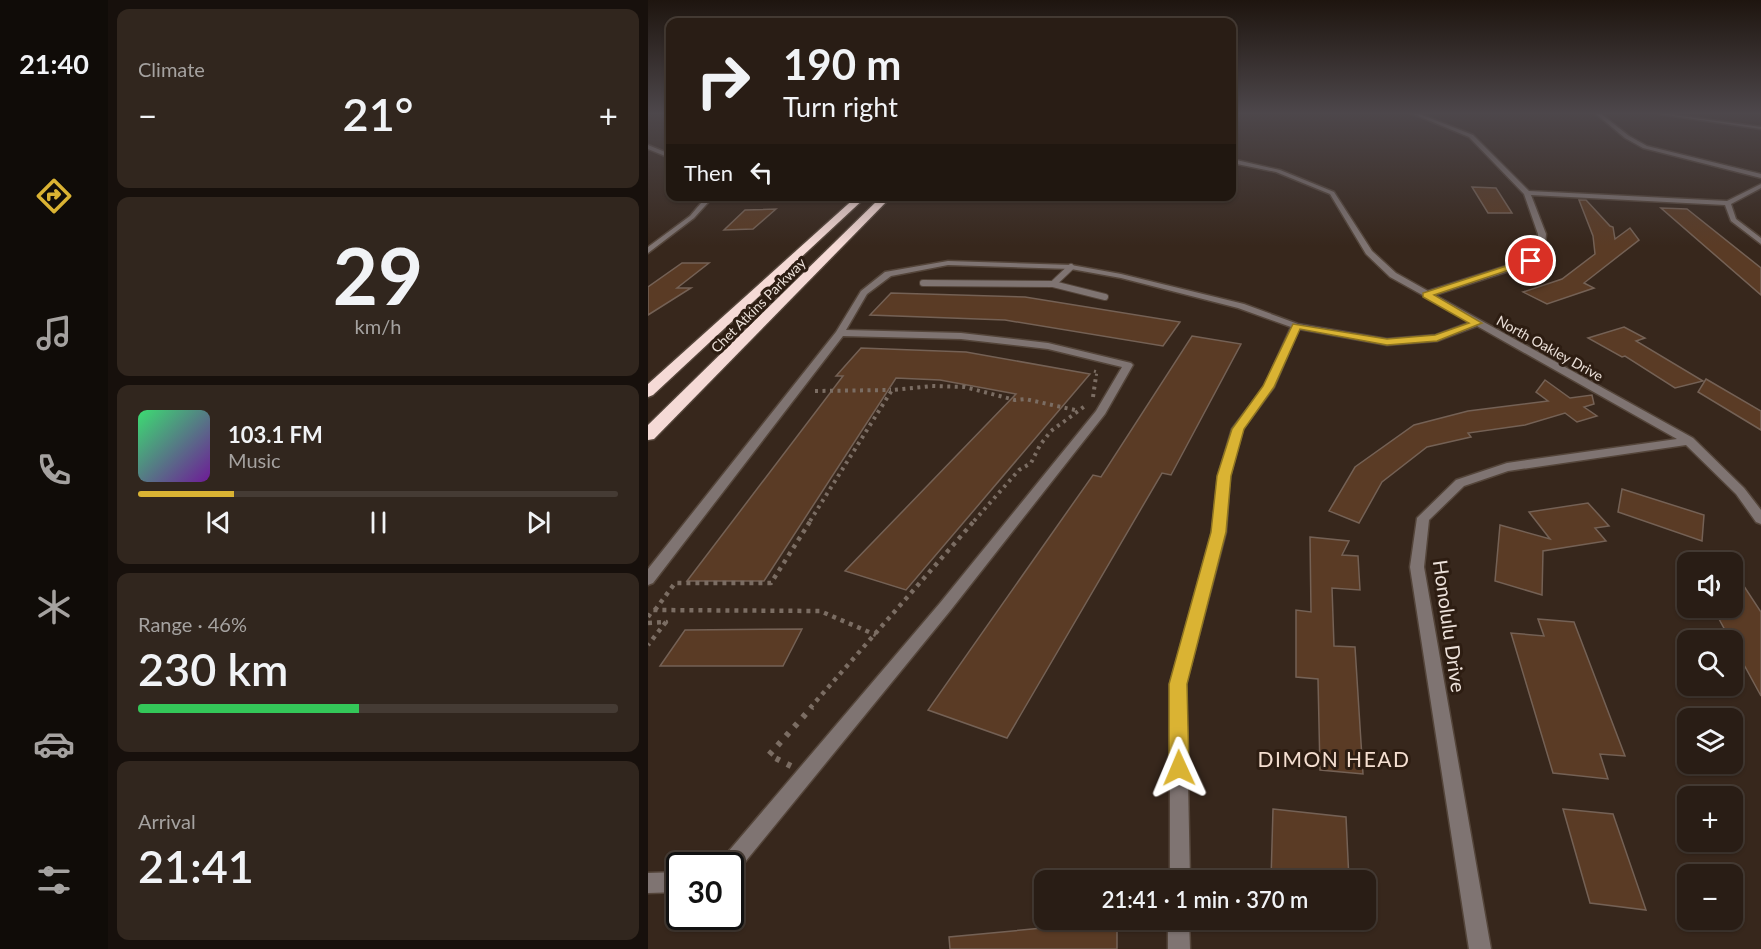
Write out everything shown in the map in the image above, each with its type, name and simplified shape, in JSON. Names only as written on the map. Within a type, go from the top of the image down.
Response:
[{"type":"highway","name":"Chet Atkins Parkway","points":[[648,392],[858,201]]},
{"type":"highway","name":"Chet Atkins Parkway","points":[[648,435],[883,201]]},
{"type":"street","points":[[1426,295],[1531,261],[1541,253],[1542,234],[1527,193],[1492,157]]},
{"type":"street","points":[[1686,157],[1761,176]]},
{"type":"street","name":"North Oakley Drive","points":[[1236,162],[1278,171],[1332,193],[1369,252],[1393,275],[1689,441],[1740,490],[1761,519]]},
{"type":"street","points":[[1527,193],[1728,203],[1761,186]]},
{"type":"street","points":[[648,251],[692,217],[706,201]]},
{"type":"street","points":[[1728,203],[1733,220],[1761,242]]},
{"type":"street","points":[[648,579],[840,333],[864,293],[888,274],[948,263],[1071,267],[1121,276],[1242,306],[1296,326],[1387,342],[1437,338],[1477,323]]},
{"type":"street","points":[[1179,870],[1178,684],[1219,532],[1224,476],[1238,429],[1269,387],[1296,326]]},
{"type":"street","points":[[741,852],[945,607],[1101,412],[1128,364],[1048,346],[961,336],[840,333]]},
{"type":"street","name":"Honolulu Drive","points":[[1480,949],[1417,567],[1423,518],[1460,483],[1507,466],[1689,441]]},
{"type":"street","points":[[648,884],[666,883]]},
{"type":"street","points":[[1179,930],[1179,949]]},
{"type":"lane","points":[[1053,284],[1071,267]]},
{"type":"lane","points":[[923,283],[1053,284],[1105,297]]},
{"type":"path","points":[[806,774],[769,755],[1019,470],[1034,460],[1037,449],[1075,410],[1089,405],[1097,372],[1086,370]]},
{"type":"path","points":[[795,391],[965,387],[1015,400],[1025,399],[1075,410]]},
{"type":"path","points":[[648,617],[675,583],[771,583],[892,390]]},
{"type":"path","points":[[655,610],[820,612],[876,635]]},
{"type":"path","points":[[648,623],[666,622],[648,645]]},
{"type":"building","points":[[1472,187],[1496,188],[1512,213],[1488,213]]},
{"type":"building","points":[[1579,200],[1586,200],[1613,227],[1615,239],[1630,228],[1639,240],[1584,283],[1594,288],[1547,304],[1523,292],[1562,279],[1595,254],[1593,236]]},
{"type":"building","points":[[1661,208],[1687,209],[1761,268],[1761,295]]},
{"type":"building","points":[[776,209],[753,229],[724,230],[745,210]]},
{"type":"building","points":[[682,263],[709,263],[677,288],[691,288],[648,315],[648,287]]},
{"type":"building","points":[[891,293],[1025,297],[1180,322],[1163,346],[1005,320],[870,315]]},
{"type":"building","points":[[1624,327],[1645,338],[1636,341],[1703,381],[1675,388],[1625,356],[1622,357],[1588,338]]},
{"type":"building","points":[[1192,336],[1241,344],[1171,475],[1162,473],[1007,738],[928,710],[1093,475],[1101,477]]},
{"type":"building","points":[[861,348],[966,352],[1090,374],[906,590],[845,571],[1016,394],[940,380],[896,378],[764,581],[687,581],[843,376],[836,376]]},
{"type":"building","points":[[1706,379],[1761,411],[1761,430],[1698,392]]},
{"type":"building","points":[[1545,380],[1570,398],[1592,395],[1594,404],[1584,407],[1597,416],[1577,422],[1565,413],[1525,425],[1468,433],[1471,437],[1427,447],[1382,482],[1359,523],[1329,511],[1355,467],[1414,425],[1468,411],[1548,401],[1536,392]]},
{"type":"building","points":[[1622,489],[1704,515],[1702,541],[1618,512]]},
{"type":"building","points":[[1588,503],[1609,526],[1595,528],[1606,541],[1543,551],[1542,595],[1495,581],[1500,525],[1550,539],[1529,512]]},
{"type":"building","points":[[1310,537],[1349,541],[1342,555],[1358,556],[1360,590],[1332,588],[1334,646],[1355,647],[1363,774],[1320,770],[1318,679],[1296,677],[1296,610],[1311,612]]},
{"type":"building","points":[[1743,585],[1761,612],[1761,696],[1743,663],[1743,630],[1725,630],[1718,618],[1743,618]]},
{"type":"building","points":[[1538,619],[1574,622],[1625,756],[1600,754],[1608,779],[1553,773],[1511,633],[1544,636]]},
{"type":"building","points":[[802,629],[783,666],[660,666],[685,630]]},
{"type":"building","points":[[1273,809],[1346,817],[1349,870],[1271,870]]},
{"type":"building","points":[[1563,809],[1613,814],[1646,910],[1590,903]]},
{"type":"building","points":[[1034,929],[1117,930],[1117,949],[950,949],[949,937]]},
{"type":"district","name":"DIMON HEAD","points":[[1334,758]]},
{"type":"route","points":[[1179,768],[1178,684],[1219,532],[1224,476],[1238,429],[1269,387],[1296,326],[1336,331],[1387,342],[1437,338],[1477,323],[1426,295],[1531,261]]}]
